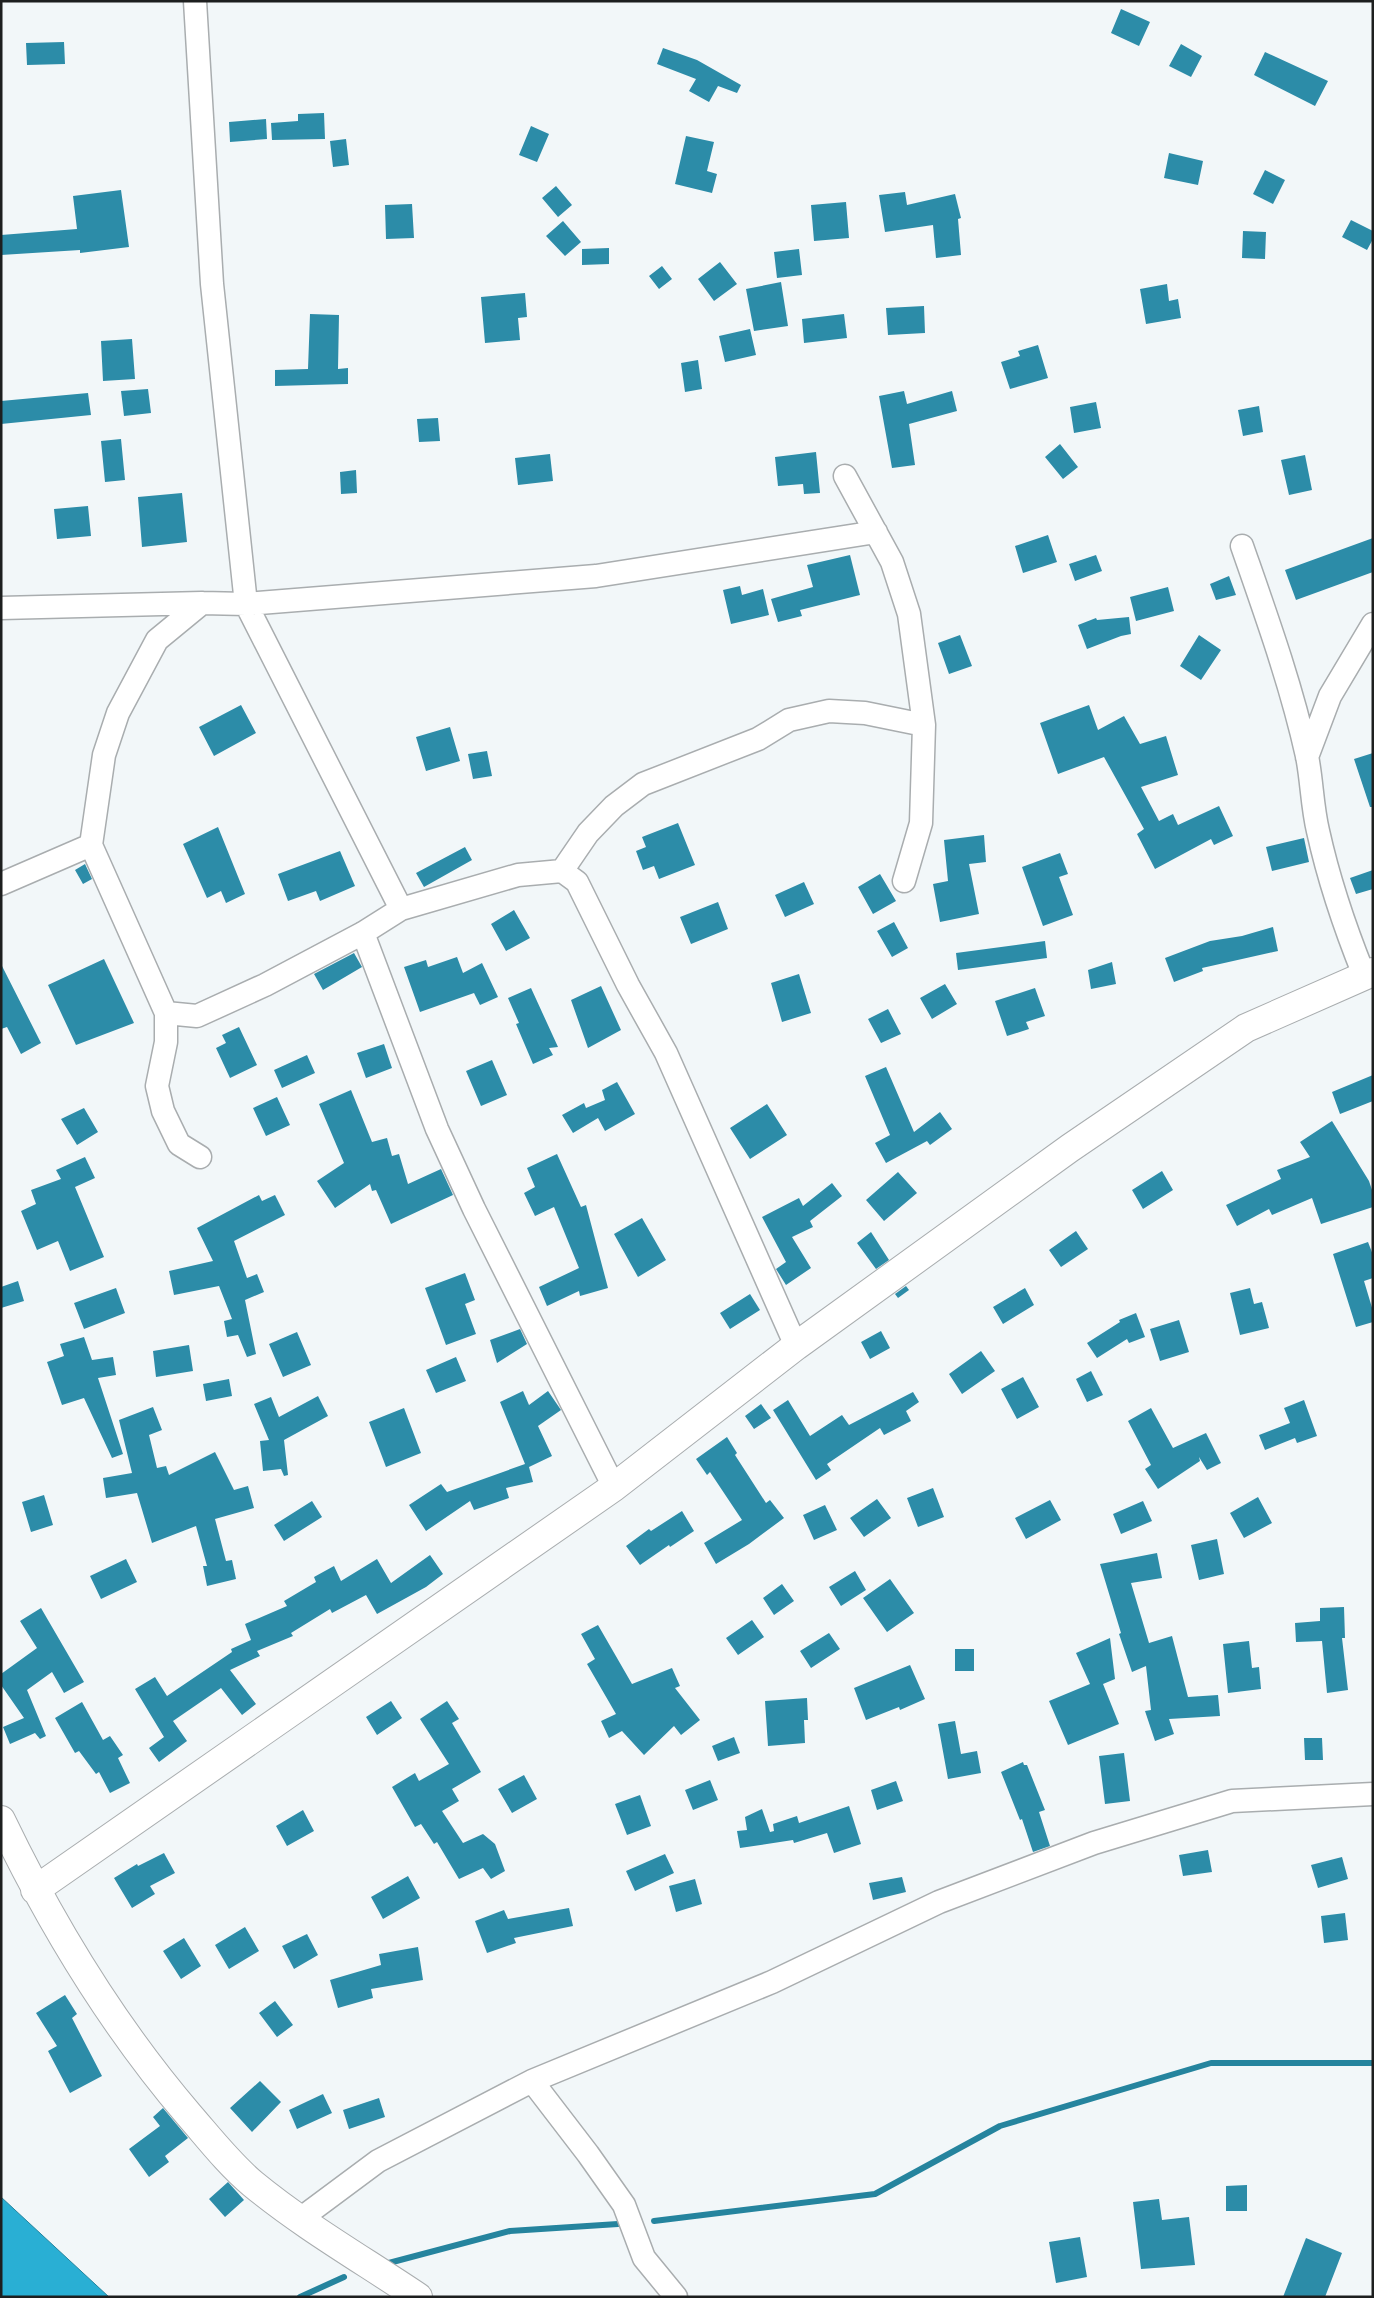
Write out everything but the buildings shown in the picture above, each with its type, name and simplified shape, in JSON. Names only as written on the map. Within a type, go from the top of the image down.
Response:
[{"type":"street","points":[[195,1],[212,284],[246,604],[401,909]]},
{"type":"street","points":[[846,476],[892,562],[909,614],[924,725],[921,823],[904,881]]},
{"type":"street","points":[[1,608],[202,603],[246,604],[596,576],[876,532]]},
{"type":"street","points":[[35,1890],[614,1487],[796,1346],[1070,1148],[1246,1028],[1368,973],[1341,917],[1328,874],[1317,829],[1307,757],[1286,677],[1242,546]]},
{"type":"street","points":[[200,1158],[179,1144],[163,1111],[157,1086],[166,1042],[166,1013],[91,845],[104,755],[118,713],[157,640],[202,603]]},
{"type":"street","points":[[1307,757],[1330,696],[1373,624]]},
{"type":"street","points":[[562,871],[588,834],[614,806],[643,784],[758,739],[789,720],[829,711],[865,712],[924,725]]},
{"type":"street","points":[[1,884],[91,845]]},
{"type":"street","points":[[166,1013],[196,1016],[265,985],[363,933],[401,909],[518,875],[562,871],[577,882],[628,986],[666,1053],[796,1346]]},
{"type":"street","points":[[363,933],[437,1129],[474,1209],[614,1487]]},
{"type":"street","points":[[300,2219],[378,2161],[532,2081],[772,1982],[939,1902],[1094,1843],[1232,1801],[1373,1794]]},
{"type":"street","points":[[1,1820],[35,1890],[82,1971],[120,2028],[159,2081],[207,2136],[252,2183],[300,2219],[418,2297]]},
{"type":"street","points":[[532,2081],[624,2205],[644,2258],[676,2297]]},
{"type":"water","points":[[1,2197],[109,2297],[1,2297]]},
{"type":"waterway","points":[[654,2221],[875,2194],[1000,2126],[1211,2063],[1373,2063]]},
{"type":"waterway","points":[[385,2264],[510,2231],[618,2224]]},
{"type":"waterway","points":[[300,2297],[344,2277]]}]
